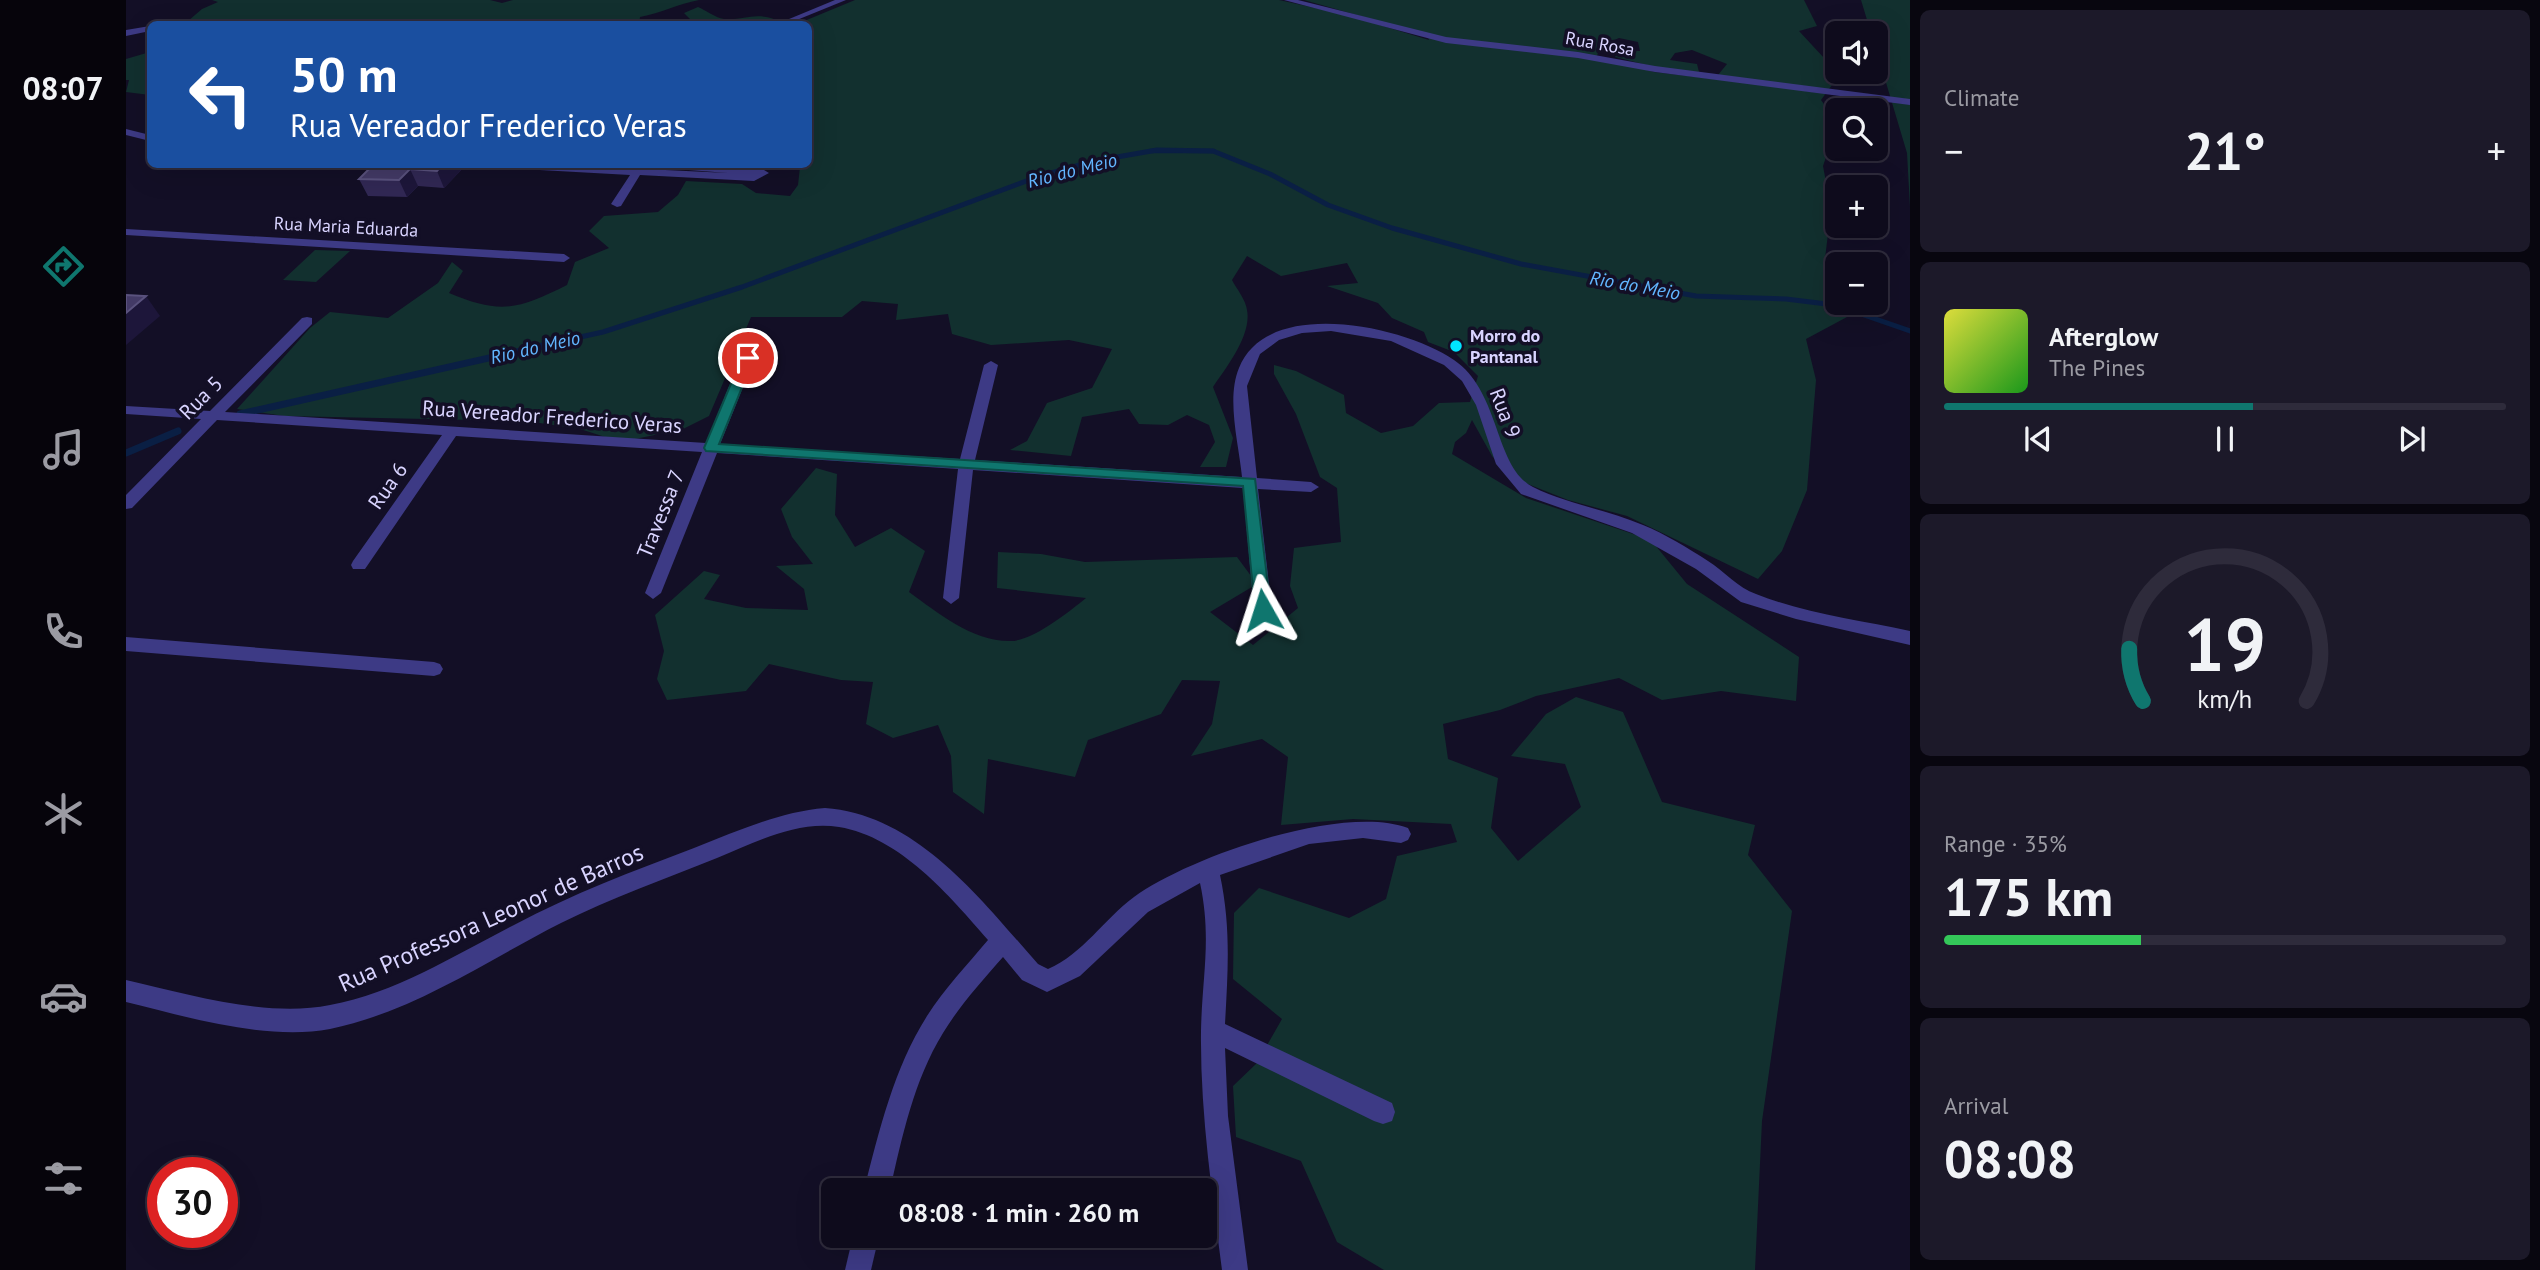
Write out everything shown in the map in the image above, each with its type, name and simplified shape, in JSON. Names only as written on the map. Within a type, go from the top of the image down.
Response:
[{"type":"street","points":[[789,21],[842,0]]},
{"type":"street","name":"Rua Rosa","points":[[1288,0],[1446,40],[1578,55],[1655,69],[1910,102]]},
{"type":"street","points":[[126,33],[147,30]]},
{"type":"street","points":[[126,132],[147,137]]},
{"type":"street","points":[[126,144],[147,147]]},
{"type":"street","points":[[617,204],[642,168]]},
{"type":"street","points":[[662,168],[754,178],[764,173],[678,168]]},
{"type":"street","name":"Rua Maria Eduarda","points":[[126,232],[564,258]]},
{"type":"street","name":"Rua 5","points":[[126,504],[307,321]]},
{"type":"street","name":"Rua 9","points":[[1263,610],[1240,386],[1255,351],[1272,339],[1321,330],[1350,330],[1402,338],[1439,355],[1468,379],[1480,399],[1503,463],[1526,490],[1638,529],[1702,565],[1747,598],[1796,613],[1910,638]]},
{"type":"street","name":"Travessa 7","points":[[653,593],[757,335]]},
{"type":"street","points":[[951,598],[967,466],[991,365]]},
{"type":"street","name":"Rua Vereador Frederico Veras","points":[[126,410],[1311,487]]},
{"type":"street","name":"Rua 6","points":[[359,565],[452,431]]},
{"type":"street","points":[[126,644],[434,670]]},
{"type":"street","name":"Rua Professora Leonor de Barros","points":[[126,991],[287,1021],[328,1018],[412,987],[584,901],[755,833],[807,819],[839,817],[898,840],[922,857],[1030,972],[1047,981],[1064,976],[1105,934],[1142,904],[1208,869],[1310,835],[1363,829],[1401,834]]},
{"type":"street","points":[[1208,869],[1217,912],[1219,945],[1213,1030],[1216,1116],[1235,1270]]},
{"type":"street","points":[[880,1178],[906,1086],[925,1045],[946,1008],[1002,941]]},
{"type":"street","points":[[1213,1030],[1383,1112]]},
{"type":"street","points":[[859,1270],[864,1248]]},
{"type":"green space","points":[[212,0],[490,0],[502,3],[513,0],[699,0],[640,17],[639,21],[188,21],[202,9],[218,2]]},
{"type":"green space","points":[[855,0],[1279,0],[1347,15],[1429,40],[1427,35],[1304,0],[1804,0],[1817,26],[1799,31],[1824,58],[1825,84],[1832,85],[1821,100],[1825,106],[1823,166],[1825,238],[1828,238],[1824,267],[1825,315],[1847,317],[1806,339],[1816,380],[1807,490],[1782,551],[1758,579],[1627,516],[1568,500],[1513,478],[1492,456],[1472,420],[1466,433],[1455,442],[1452,454],[1526,498],[1651,540],[1687,584],[1799,657],[1796,701],[1721,691],[1662,700],[1619,678],[1536,696],[1500,710],[1443,724],[1448,759],[1498,778],[1491,828],[1518,861],[1581,807],[1565,764],[1511,756],[1546,714],[1576,697],[1623,712],[1662,802],[1755,825],[1748,855],[1792,911],[1762,1121],[1755,1270],[1384,1270],[1337,1242],[1301,1161],[1236,1137],[1233,1086],[1257,1063],[1282,1019],[1233,979],[1234,913],[1259,888],[1349,918],[1386,899],[1397,856],[1457,842],[1451,824],[1353,819],[1281,825],[1288,757],[1262,739],[1191,756],[1212,724],[1220,681],[1182,680],[1161,714],[1088,740],[1075,777],[988,759],[984,814],[953,792],[951,756],[938,725],[893,738],[866,724],[873,682],[841,680],[769,664],[746,691],[667,700],[657,679],[664,651],[655,615],[704,571],[720,575],[704,599],[746,608],[808,610],[804,589],[776,566],[813,564],[792,537],[781,509],[816,468],[837,474],[835,515],[855,547],[891,528],[925,551],[909,592],[957,625],[983,637],[1020,640],[1051,624],[1086,598],[997,588],[998,552],[1041,554],[1085,562],[1237,557],[1257,584],[1210,612],[1253,645],[1298,608],[1290,586],[1294,548],[1341,542],[1337,488],[1320,477],[1296,414],[1274,374],[1274,365],[1296,371],[1344,395],[1346,413],[1381,433],[1413,426],[1439,403],[1470,402],[1478,376],[1454,352],[1428,342],[1424,332],[1392,318],[1378,303],[1327,286],[1358,283],[1347,263],[1281,276],[1247,256],[1232,280],[1245,302],[1248,320],[1237,351],[1213,387],[1233,438],[1226,467],[1200,467],[1215,442],[1209,425],[1187,415],[1168,425],[1139,424],[1129,409],[1082,417],[1071,456],[1010,450],[1027,441],[1047,403],[1092,388],[1112,349],[1069,340],[991,345],[952,334],[948,314],[896,320],[898,304],[862,301],[842,317],[751,317],[709,416],[683,429],[621,442],[580,429],[526,421],[284,416],[237,409],[310,328],[330,312],[388,318],[438,283],[452,262],[463,271],[449,293],[483,304],[522,304],[567,285],[575,262],[609,248],[589,231],[604,216],[658,212],[678,195],[686,181],[742,184],[756,193],[790,196],[798,185],[800,168],[812,168],[812,21],[804,21]],"holes":[[[1619,38],[1638,42],[1640,51],[1619,50],[1615,57],[1663,69],[1699,72],[1697,64],[1670,60],[1675,53],[1692,50],[1727,64],[1718,75],[1739,82],[1654,72],[1597,56],[1600,46]]]},
{"type":"green space","points":[[1861,0],[1910,0],[1910,207],[1907,153],[1886,84],[1888,21],[1867,21]]},
{"type":"green space","points":[[698,7],[724,19],[758,16],[778,21],[690,21],[684,13]]},
{"type":"green space","points":[[147,53],[147,95],[126,92],[129,80],[126,80],[126,59]]},
{"type":"green space","points":[[315,250],[350,251],[316,282],[283,280]]},
{"type":"building","points":[[370,168],[440,168],[437,171],[410,169],[399,180],[359,179]]},
{"type":"building","points":[[126,295],[146,296],[126,313]]},
{"type":"waterway","name":"Rio do Meio","points":[[562,341],[603,332],[742,287],[1037,177],[1094,161],[1151,151]]},
{"type":"waterway","name":"Rio do Meio","points":[[1151,151],[1213,151]]},
{"type":"waterway","name":"Rio do Meio","points":[[1151,151],[1213,151]]},
{"type":"waterway","name":"Rio do Meio","points":[[1213,151],[1270,174],[1328,205],[1392,228],[1521,264],[1696,296],[1786,299],[1835,305],[1910,331]]},
{"type":"waterway","name":"Rio do Meio","points":[[240,414],[569,340]]},
{"type":"waterway","name":"Rio do Meio","points":[[126,453],[178,431]]},
{"type":"place","name":"Morro do Pantanal","points":[[1456,346]]},
{"type":"route","points":[[748,358],[711,448],[1250,482],[1263,610]]}]
